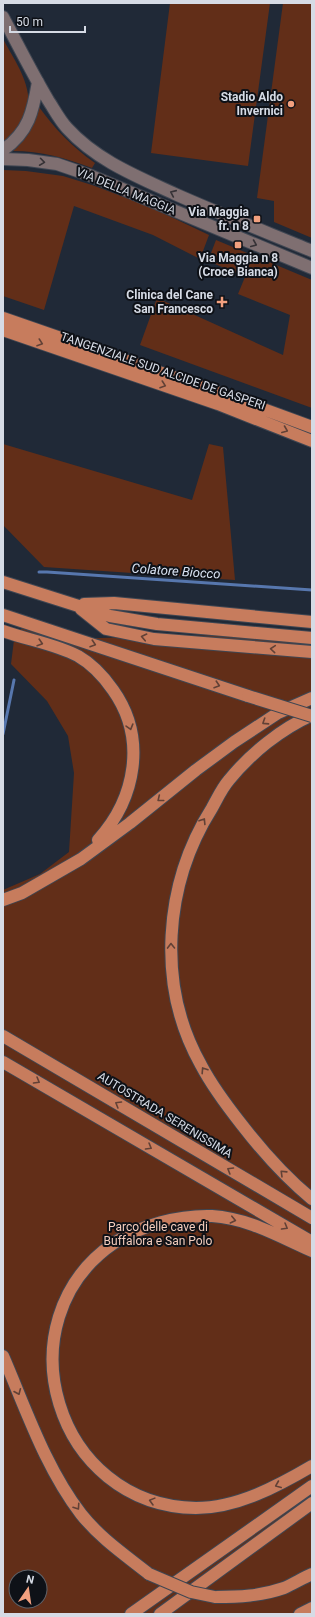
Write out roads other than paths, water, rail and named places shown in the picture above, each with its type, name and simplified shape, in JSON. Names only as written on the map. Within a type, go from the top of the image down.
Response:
[{"type":"highway","name":"TANGENZIALE SUD ALCIDE DE GASPERI","points":[[3,318],[312,427]]},
{"type":"highway","name":"TANGENZIALE SUD ALCIDE DE GASPERI","points":[[3,330],[218,404],[312,441]]},
{"type":"highway","points":[[3,582],[110,616],[157,624],[312,638]]},
{"type":"highway","points":[[73,604],[114,603],[312,622]]},
{"type":"highway","points":[[73,604],[106,629],[154,639],[312,652]]},
{"type":"highway","points":[[3,615],[312,716]]},
{"type":"highway","points":[[3,631],[61,649],[78,656],[92,666],[108,683],[124,708],[131,729],[134,750],[133,768],[129,786],[117,816],[107,830],[81,859]]},
{"type":"highway","points":[[3,900],[22,893],[81,859],[234,742],[278,713],[312,698]]},
{"type":"highway","points":[[312,716],[302,720],[268,742],[247,761],[229,780],[199,828],[185,862],[179,883],[173,913],[171,945],[172,970],[180,1014],[200,1064],[228,1107],[253,1140],[272,1162],[312,1199]]},
{"type":"highway","name":"AUTOSTRADA SERENISSIMA","points":[[3,1036],[312,1218]]},
{"type":"highway","points":[[3,1062],[312,1242]]},
{"type":"highway","points":[[312,1251],[254,1226],[213,1216],[176,1219],[139,1230],[123,1237],[98,1255],[84,1268],[71,1284],[53,1322],[49,1343],[48,1360],[54,1403],[63,1425],[76,1446],[89,1462],[107,1477],[125,1489],[146,1499],[173,1506],[197,1508],[225,1504],[251,1496],[284,1482],[312,1466]]},
{"type":"highway","points":[[3,1356],[44,1453],[63,1487],[81,1514],[103,1538],[149,1574],[191,1592],[215,1597],[242,1597],[263,1594],[285,1587],[312,1574]]},
{"type":"highway","points":[[131,1614],[312,1486]]},
{"type":"highway","points":[[160,1614],[312,1503]]},
{"type":"highway","points":[[300,1614],[312,1608]]},
{"type":"street","name":"VIA DELLA MAGGIA","points":[[3,17],[38,82],[66,127],[86,146],[108,161],[143,179],[199,205],[312,251]]},
{"type":"street","points":[[3,150],[21,134],[30,120],[38,82]]},
{"type":"street","name":"VIA DELLA MAGGIA","points":[[3,159],[28,160],[57,164],[89,175],[312,268]]},
{"type":"waterway","name":"Colatore Biocco","points":[[39,572],[312,590]]},
{"type":"waterway","name":"Colatore Biocco","points":[[3,734],[14,680]]},
{"type":"place","name":"Stadio Aldo Invernici","points":[[291,104]]},
{"type":"place","name":"Via Maggia fr. n 8","points":[[257,219]]},
{"type":"place","name":"Via Maggia n 8 (Croce Bianca)","points":[[238,245]]},
{"type":"place","name":"Clinica del Cane San Francesco","points":[[222,302]]},
{"type":"park label","name":"Parco delle cave di Buffalora e San Polo","points":[[158,1234]]}]
